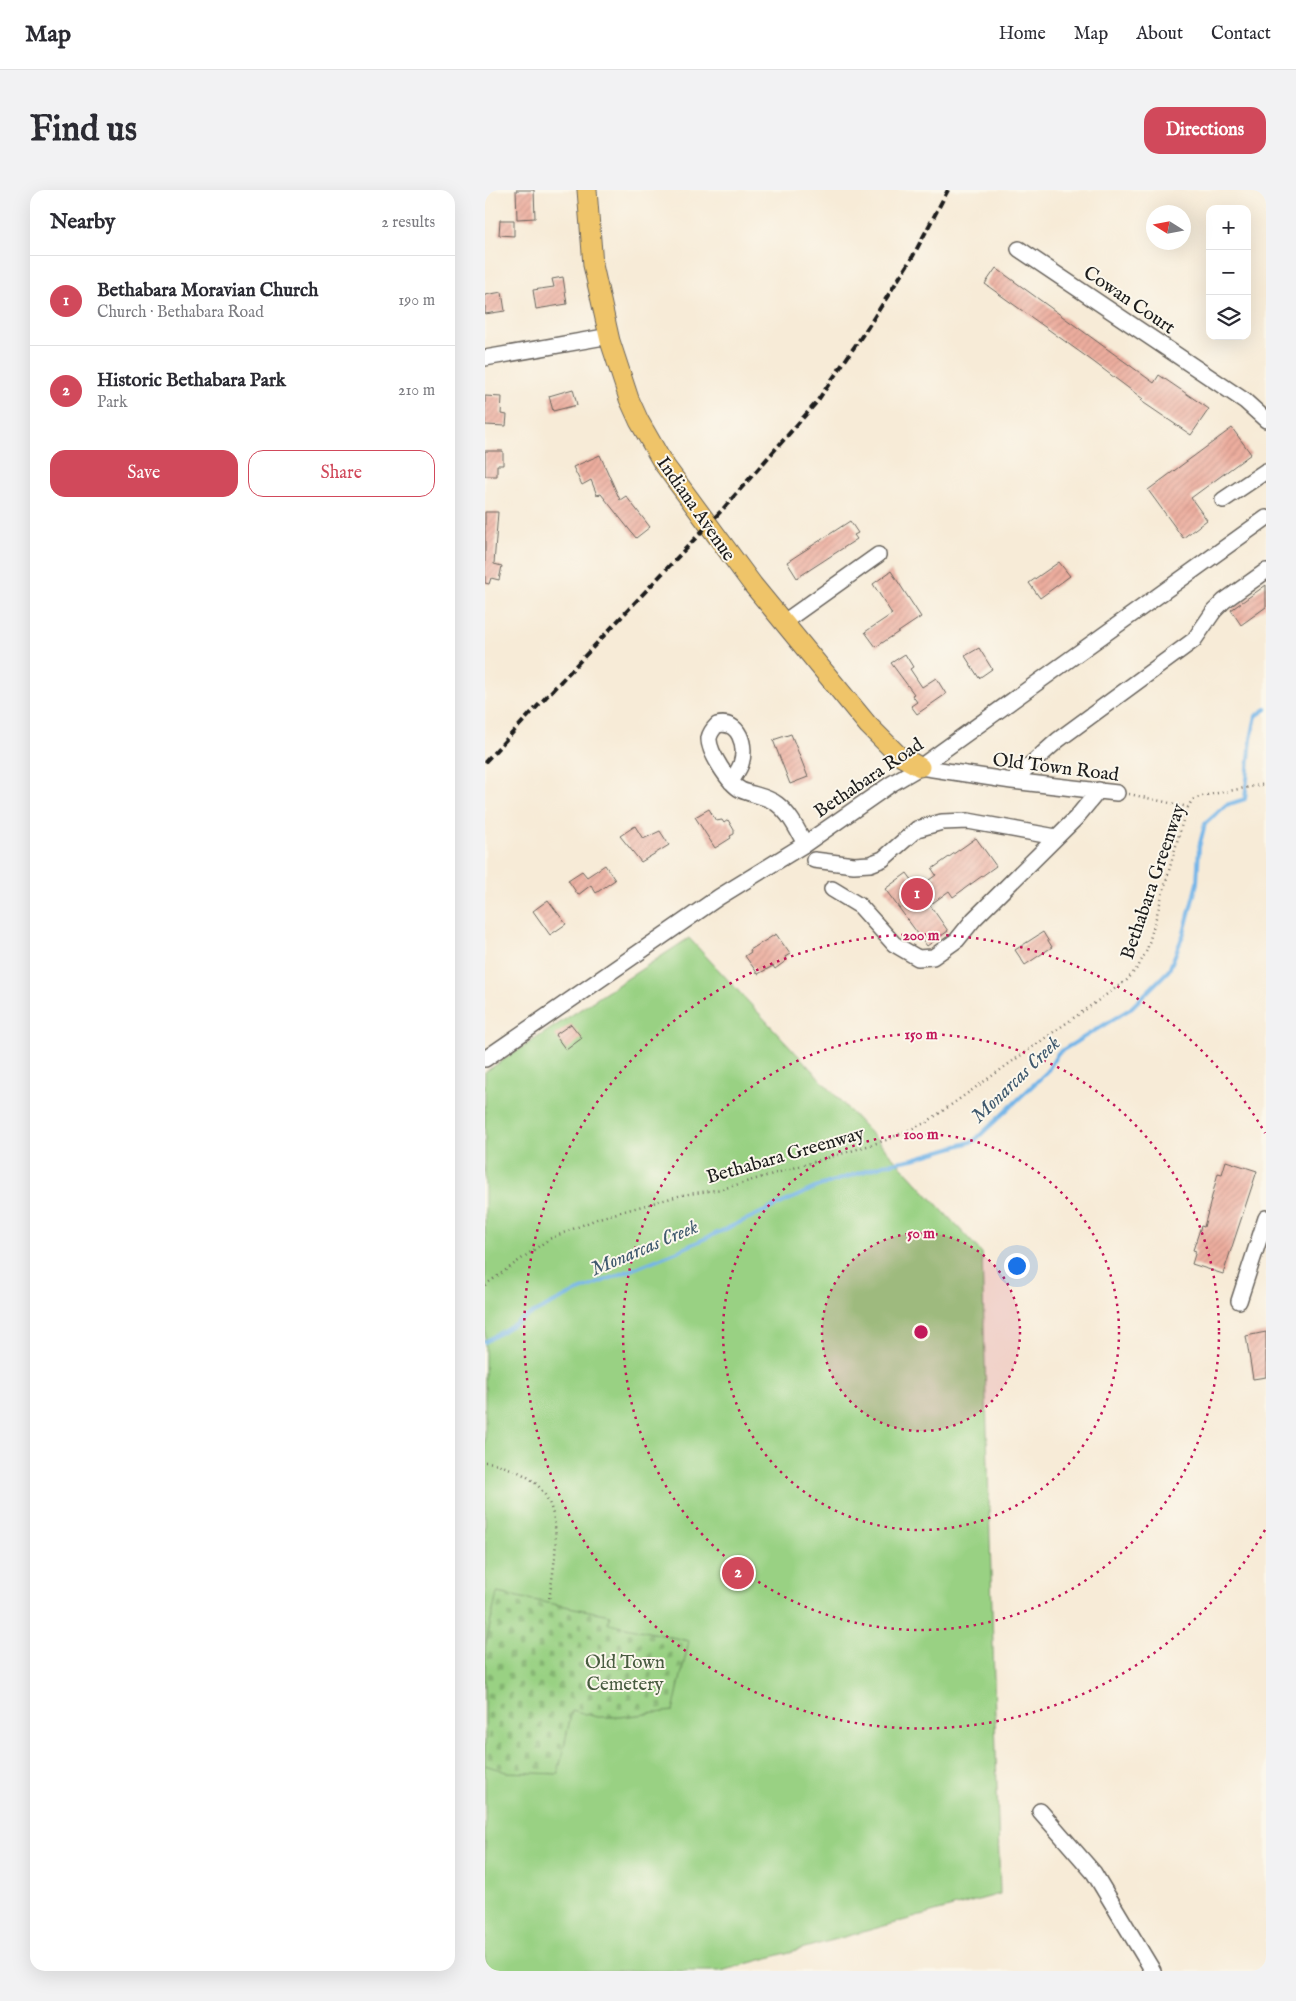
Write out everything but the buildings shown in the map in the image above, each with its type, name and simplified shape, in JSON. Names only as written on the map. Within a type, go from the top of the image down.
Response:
[{"type":"main road","name":"Indiana Avenue","points":[[587,190],[593,265],[610,336],[629,399],[639,421],[663,462],[703,520],[784,622],[878,736],[898,754],[920,767]]},
{"type":"street","name":"Cowan Court","points":[[1019,249],[1245,401],[1266,420]]},
{"type":"street","points":[[485,358],[610,336]]},
{"type":"street","points":[[1223,500],[1266,471]]},
{"type":"street","name":"Bethabara Road","points":[[485,1059],[719,897],[805,844],[891,784],[920,767],[1266,518]]},
{"type":"street","points":[[784,622],[878,554]]},
{"type":"street","points":[[1012,781],[1058,740],[1195,640],[1214,611],[1224,601],[1266,571]]},
{"type":"street","name":"Old Town Road","points":[[920,767],[1012,781],[1117,793]]},
{"type":"street","points":[[731,782],[739,789],[775,802],[791,818],[805,844]]},
{"type":"street","points":[[832,889],[860,906],[894,944],[918,958],[933,957],[957,940],[973,919],[1056,837],[1099,790]]},
{"type":"street","points":[[814,860],[853,865],[870,864],[883,859],[917,829],[942,822],[968,820],[1056,837]]},
{"type":"street","points":[[1239,1300],[1261,1247],[1266,1218]]},
{"type":"street","points":[[1040,1811],[1095,1874],[1153,1971]]},
{"type":"path","name":"Bethabara Greenway","points":[[485,1285],[549,1239],[599,1218],[682,1195],[722,1189],[823,1160],[886,1140],[927,1122],[1127,980],[1138,967],[1155,925],[1188,807],[1192,800],[1201,796],[1266,784]]},
{"type":"path","name":"Old Town Road","points":[[1117,793],[1188,807]]},
{"type":"path","points":[[485,1462],[492,1462],[524,1474],[538,1486],[554,1512],[557,1548],[549,1600]]},
{"type":"green space","name":"Old Town Cemetery","points":[[689,938],[982,1253],[1000,1894],[721,1971],[485,1971],[485,1072]]},
{"type":"green space","name":"Old Town Cemetery","points":[[497,1593],[610,1615],[608,1623],[689,1641],[673,1711],[620,1717],[597,1717],[572,1710],[558,1774],[506,1772],[485,1765],[485,1648]]},
{"type":"waterway","name":"Monarcas Creek","points":[[485,1342],[524,1318],[571,1294],[678,1251],[819,1186],[887,1164],[913,1159],[974,1141],[1047,1072],[1058,1053],[1130,1009],[1169,970],[1184,933],[1197,883],[1199,847],[1205,824],[1226,805],[1245,799],[1251,739],[1256,716],[1266,709]]},
{"type":"railway","points":[[485,762],[722,510],[816,403],[868,327],[913,256],[948,190]]},
{"type":"place","name":"Bethabara Moravian Church","points":[[917,894]]},
{"type":"place","name":"Historic Bethabara Park","points":[[738,1573]]}]
